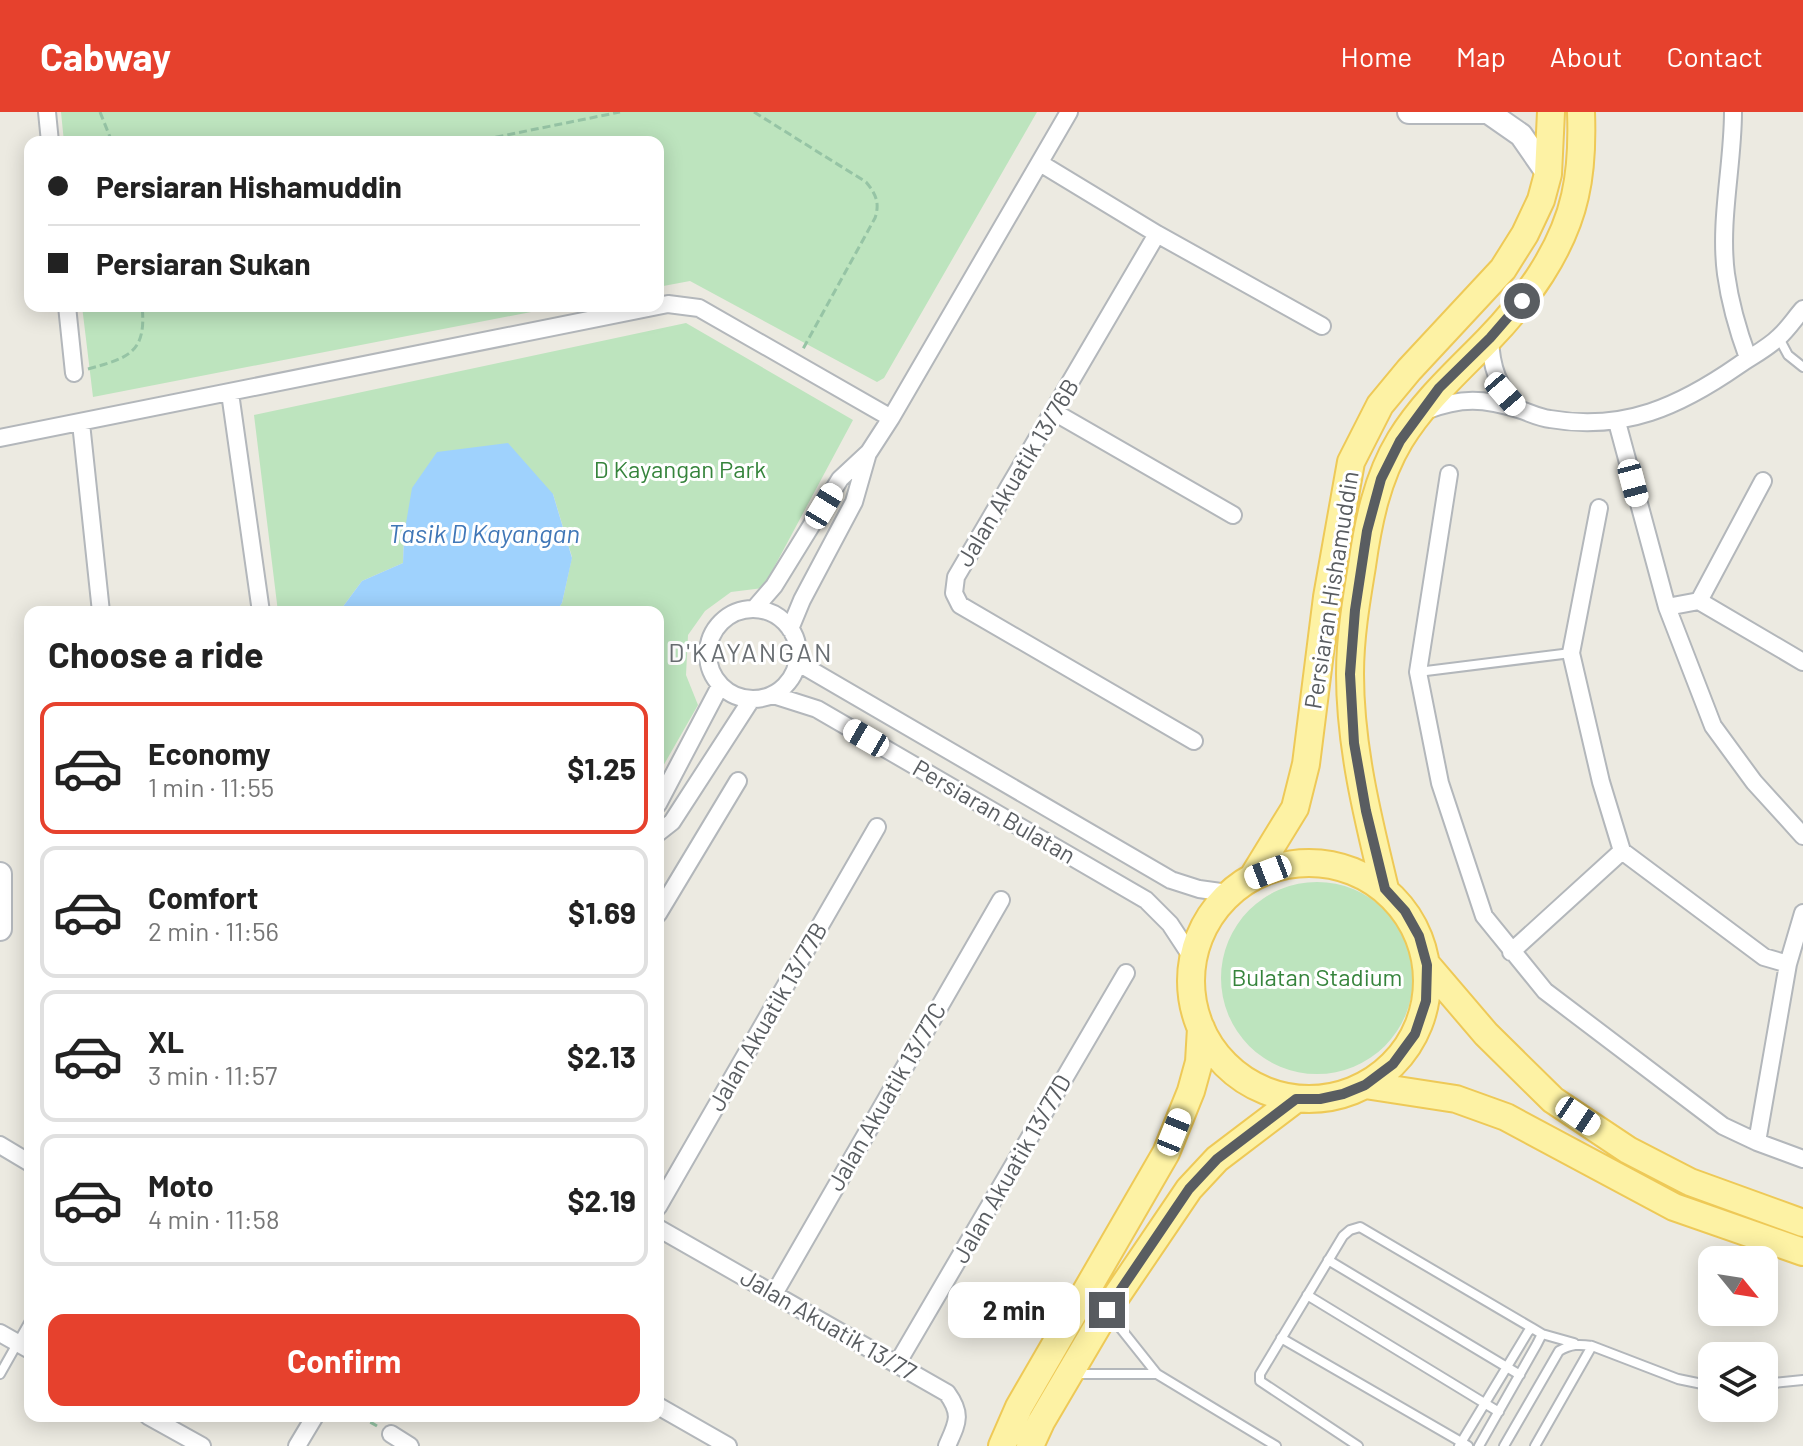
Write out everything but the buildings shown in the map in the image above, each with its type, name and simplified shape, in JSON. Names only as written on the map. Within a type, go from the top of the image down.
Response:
[{"type":"main road","name":"Persiaran Hishamuddin","points":[[1252,878],[1295,808],[1306,764],[1327,597],[1351,462],[1380,405],[1503,269],[1525,234],[1541,200],[1548,174],[1551,112]]},
{"type":"main road","name":"Persiaran Hishamuddin","points":[[1385,889],[1366,811],[1357,757],[1350,674],[1355,610],[1370,518],[1381,479],[1418,414],[1522,301],[1566,226],[1576,195],[1581,112]]},
{"type":"main road","points":[[1320,863],[1355,871],[1385,889],[1405,911],[1419,936],[1427,965],[1426,1001],[1415,1034],[1393,1064],[1365,1085],[1332,1097],[1296,1099],[1257,1087],[1223,1063],[1201,1028],[1192,994],[1193,959],[1209,920],[1228,893],[1252,878],[1285,865],[1320,863]]},
{"type":"main road","points":[[1427,965],[1486,1034],[1553,1100],[1628,1150],[1690,1182],[1803,1223]]},
{"type":"main road","points":[[1002,1446],[1019,1407],[1166,1153],[1191,1091],[1199,1062],[1201,1028]]},
{"type":"main road","points":[[1365,1085],[1456,1099],[1506,1117],[1674,1207],[1803,1252]]},
{"type":"main road","points":[[1030,1446],[1068,1374],[1107,1310],[1189,1189],[1217,1159],[1296,1099]]},
{"type":"street","points":[[47,112],[49,136]]},
{"type":"street","points":[[754,609],[774,586],[840,479],[869,452],[891,418],[1069,112]]},
{"type":"street","points":[[1409,112],[1487,112],[1521,135],[1548,174]]},
{"type":"street","points":[[1733,112],[1725,272],[1735,324],[1748,358]]},
{"type":"street","points":[[1040,163],[1157,234],[1322,326]]},
{"type":"street","name":"Jalan Akuatik 13/76B","points":[[1157,234],[956,577],[954,593],[960,605],[1194,741]]},
{"type":"street","points":[[664,305],[699,308],[891,418]]},
{"type":"street","points":[[1418,414],[1450,401],[1468,399],[1549,419],[1617,422],[1664,409],[1703,390],[1779,338],[1803,309]]},
{"type":"street","points":[[68,312],[74,373]]},
{"type":"street","points":[[0,438],[629,312]]},
{"type":"street","points":[[1490,338],[1495,377],[1518,409]]},
{"type":"street","points":[[230,393],[260,606]]},
{"type":"street","points":[[1054,412],[1233,515]]},
{"type":"street","points":[[1617,422],[1667,607],[1713,726],[1754,782],[1803,836]]},
{"type":"street","points":[[81,423],[100,606]]},
{"type":"street","points":[[790,629],[854,502],[869,452]]},
{"type":"street","points":[[1449,474],[1418,672],[1440,783],[1484,916],[1545,991],[1723,1126],[1803,1159]]},
{"type":"street","points":[[1699,601],[1763,481]]},
{"type":"street","points":[[1599,508],[1571,653],[1601,782],[1622,851],[1764,957],[1788,964]]},
{"type":"street","points":[[1667,607],[1699,601],[1803,662]]},
{"type":"street","points":[[754,609],[768,611],[790,629],[795,639],[797,662],[789,681],[773,695],[751,700],[729,694],[720,686],[711,674],[707,659],[708,644],[725,618],[738,611],[754,609]]},
{"type":"street","name":"Persiaran Bulatan","points":[[797,662],[1171,880],[1199,889],[1228,893]]},
{"type":"street","points":[[664,793],[720,686]]},
{"type":"street","name":"Persiaran Bulatan","points":[[773,695],[817,709],[1146,900],[1170,924],[1193,959]]},
{"type":"street","points":[[664,828],[672,822],[751,700]]},
{"type":"street","points":[[664,904],[738,781]]},
{"type":"street","name":"Jalan Akuatik 13/77B","points":[[664,1197],[877,827]]},
{"type":"street","points":[[1511,952],[1622,851]]},
{"type":"street","points":[[0,874],[0,929]]},
{"type":"street","name":"Jalan Akuatik 13/77C","points":[[774,1294],[1001,900]]},
{"type":"street","points":[[1757,1142],[1788,964],[1803,913]]},
{"type":"street","name":"Jalan Akuatik 13/77D","points":[[897,1364],[1126,973]]},
{"type":"street","points":[[0,1145],[24,1159]]},
{"type":"street","name":"Jalan Akuatik 13/77","points":[[664,1231],[947,1393],[956,1405],[958,1421],[947,1446]]},
{"type":"street","points":[[0,1333],[24,1347]]},
{"type":"street","points":[[664,1409],[728,1446]]},
{"type":"street","points":[[159,1422],[202,1446]]},
{"type":"street","points":[[297,1446],[311,1422]]},
{"type":"street","points":[[391,1434],[410,1446]]},
{"type":"lane","points":[[1779,338],[1788,355],[1803,367]]},
{"type":"lane","points":[[1418,672],[1571,653]]},
{"type":"lane","points":[[1358,1446],[1260,1381],[1260,1374],[1343,1236],[1360,1227],[1542,1334],[1592,1346],[1678,1379],[1698,1383]]},
{"type":"lane","points":[[1328,1260],[1520,1375]]},
{"type":"lane","points":[[1307,1295],[1499,1412]]},
{"type":"lane","points":[[1107,1310],[1157,1374],[1276,1446]]},
{"type":"lane","points":[[1281,1338],[1463,1445],[1485,1402],[1532,1328]]},
{"type":"lane","points":[[1479,1446],[1542,1334]]},
{"type":"lane","points":[[1504,1446],[1559,1351],[1578,1344]]},
{"type":"lane","points":[[1535,1446],[1592,1346]]},
{"type":"lane","points":[[0,1374],[24,1347]]},
{"type":"lane","points":[[1068,1374],[1157,1374]]},
{"type":"lane","points":[[1778,1383],[1803,1380]]},
{"type":"path","points":[[100,112],[110,136]]},
{"type":"path","points":[[502,136],[620,112]]},
{"type":"path","points":[[754,112],[866,182],[875,192],[879,207],[795,363]]},
{"type":"path","points":[[74,373],[124,359],[138,343],[144,324],[143,312]]},
{"type":"path","points":[[370,1422],[391,1434]]},
{"type":"green space","points":[[61,112],[1037,112],[884,378],[877,382],[690,281],[664,286],[664,136],[63,136]]},
{"type":"green space","points":[[83,312],[531,312],[93,397]]},
{"type":"green space","name":"D Kayangan Park","points":[[686,323],[853,420],[763,588],[731,592],[705,611],[688,635],[686,675],[698,705],[664,764],[664,606],[560,606],[572,557],[553,494],[404,535],[403,563],[362,581],[343,606],[277,606],[254,415]]},
{"type":"green space","name":"Bulatan Stadium","points":[[1317,882],[1354,889],[1385,910],[1406,941],[1413,978],[1406,1015],[1385,1046],[1354,1067],[1317,1074],[1280,1067],[1249,1046],[1228,1015],[1221,978],[1228,941],[1249,910],[1280,889]]},
{"type":"water","name":"Tasik D Kayangan","points":[[508,443],[553,494],[572,558],[560,606],[343,606],[362,581],[403,563],[412,488],[437,452]]},
{"type":"district","name":"D'KAYANGAN","points":[[751,653]]},
{"type":"route","points":[[1107,1310],[1189,1189],[1217,1159],[1296,1099],[1320,1099],[1365,1085],[1393,1064],[1415,1034],[1426,1001],[1427,965],[1419,936],[1405,911],[1385,889],[1366,811],[1354,743],[1350,674],[1355,610],[1367,531],[1381,479],[1400,441],[1439,388],[1522,301]]}]
